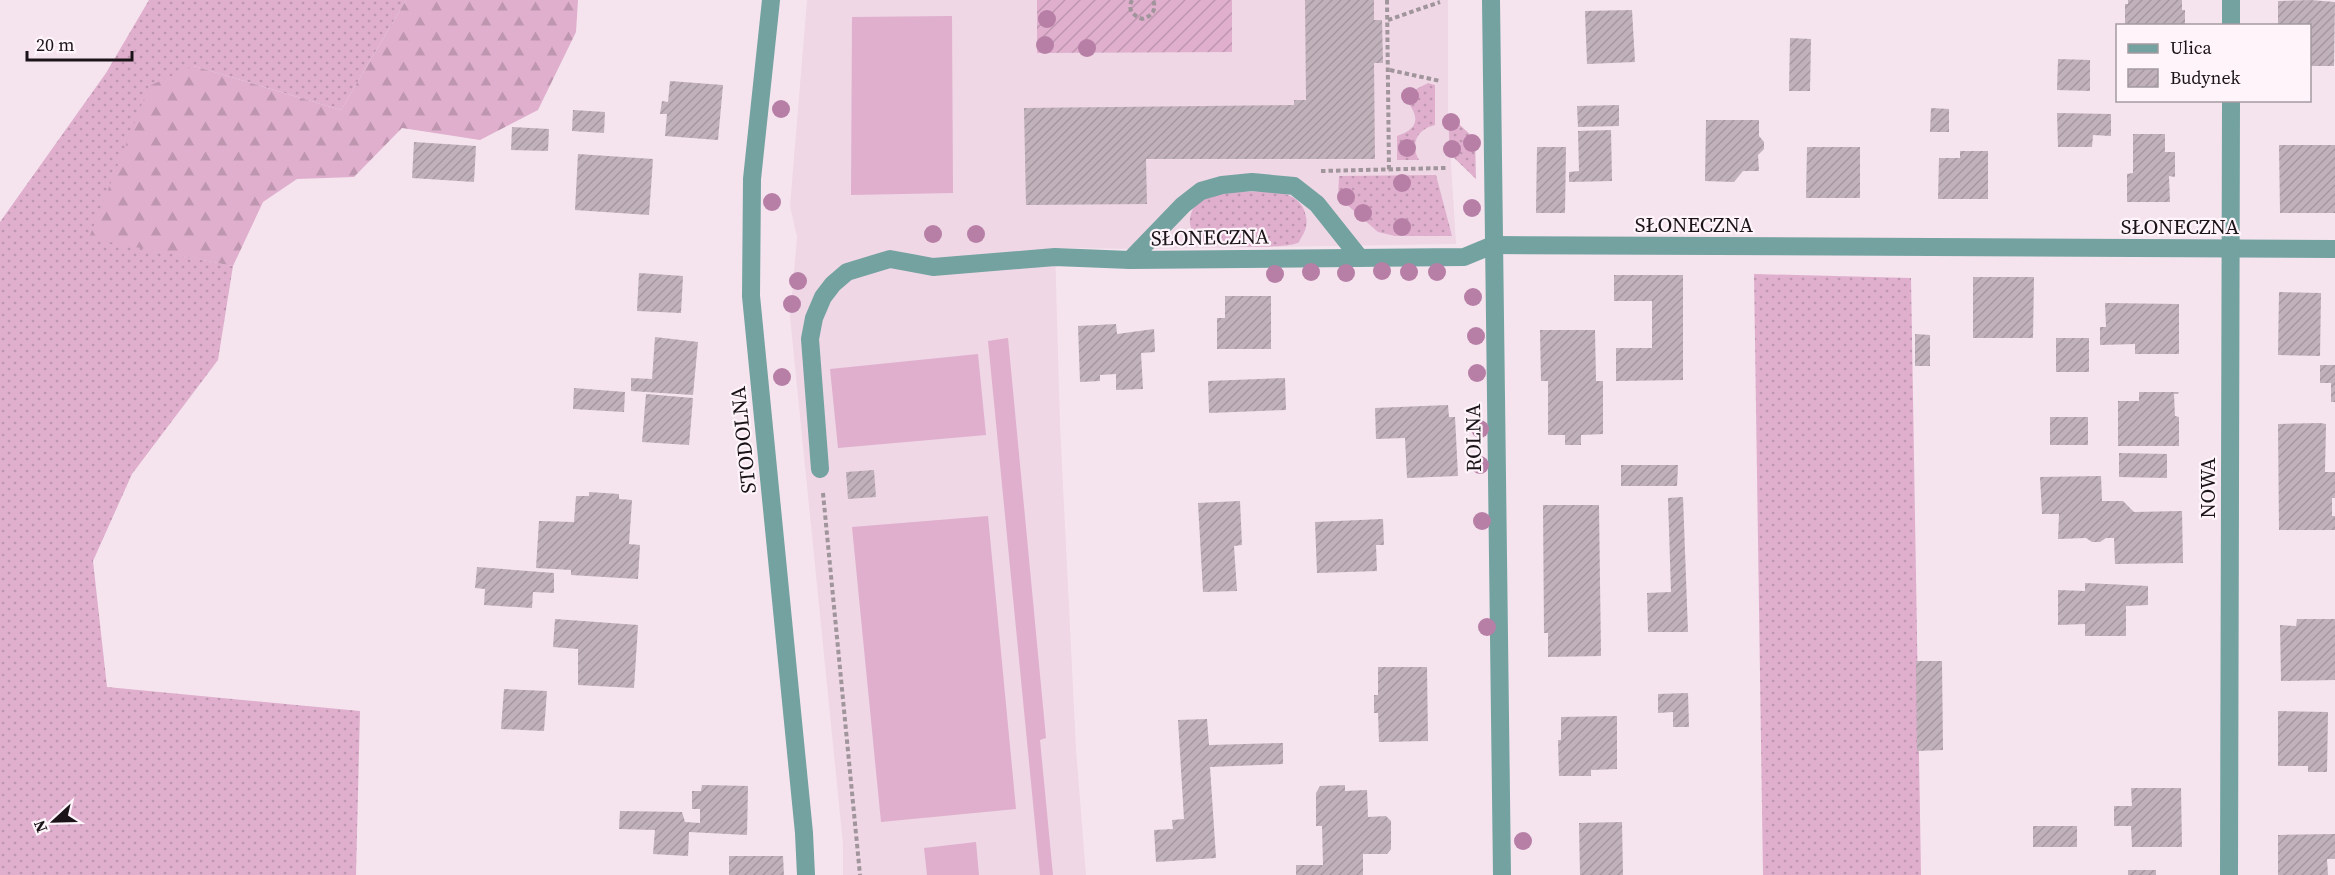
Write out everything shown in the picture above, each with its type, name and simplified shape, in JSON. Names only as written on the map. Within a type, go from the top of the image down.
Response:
[{"type":"street","name":"STODOLNA","points":[[771,0],[752,179],[751,296],[803,822],[806,875]]},
{"type":"street","name":"ROLNA","points":[[1491,0],[1502,875]]},
{"type":"street","points":[[2231,24],[2232,0]]},
{"type":"street","name":"NOWA","points":[[2229,875],[2231,102]]},
{"type":"street","points":[[1130,260],[1182,205],[1201,191],[1222,185],[1252,182],[1294,186],[1317,204],[1360,258]]},
{"type":"street","name":"SŁONECZNA","points":[[820,469],[810,339],[814,318],[823,297],[847,272],[890,259],[933,267],[1055,257],[1130,260],[1464,257],[1493,245],[2335,249]]},
{"type":"path","points":[[1132,0],[1130,9],[1132,14],[1142,19],[1152,14],[1153,0]]},
{"type":"path","points":[[1387,0],[1390,70],[1389,170]]},
{"type":"path","points":[[1388,20],[1440,2]]},
{"type":"path","points":[[1390,70],[1440,81]]},
{"type":"path","points":[[1320,171],[1446,168]]},
{"type":"path","points":[[820,469],[860,875]]},
{"type":"shaded area","points":[[807,0],[1448,0],[1448,114],[1456,244],[1146,249],[1055,248],[1060,424],[1076,749],[1086,875],[843,875],[843,844],[790,317],[797,237],[790,206]]},
{"type":"green space","points":[[149,0],[406,0],[341,110],[194,66],[90,237],[233,266],[218,360],[132,474],[93,561],[107,687],[360,711],[356,875],[0,875],[0,222],[106,73]]},
{"type":"green space","points":[[406,0],[578,0],[576,32],[538,110],[480,140],[402,128],[354,177],[297,179],[263,202],[233,266],[89,238],[149,86],[194,66],[341,110]]},
{"type":"green space","points":[[1037,0],[1232,0],[1232,52],[1037,53]]},
{"type":"green space","points":[[952,16],[953,193],[851,195],[852,17]]},
{"type":"green space","points":[[1428,83],[1435,85],[1435,125],[1424,130],[1417,138],[1415,148],[1419,160],[1397,160],[1397,136],[1411,128],[1415,119],[1412,108],[1403,96]]},
{"type":"green space","points":[[1448,114],[1475,139],[1476,179],[1450,154]]},
{"type":"green space","points":[[1436,175],[1452,236],[1395,236],[1378,232],[1338,197],[1339,176]]},
{"type":"green space","points":[[1231,192],[1276,192],[1296,199],[1302,206],[1307,220],[1306,228],[1299,241],[1287,245],[1263,247],[1233,246],[1209,244],[1196,237],[1192,231],[1190,218],[1196,205],[1208,196]]},
{"type":"green space","points":[[1754,274],[1911,278],[1921,875],[1763,875]]},
{"type":"green space","points":[[1008,338],[1046,738],[1040,740],[1053,875],[1040,875],[988,341]]},
{"type":"green space","points":[[978,354],[986,435],[838,448],[830,369]]},
{"type":"green space","points":[[988,516],[1016,809],[881,822],[852,527]]},
{"type":"green space","points":[[976,842],[979,875],[927,875],[924,848]]},
{"type":"building","points":[[1305,0],[1374,0],[1374,20],[1382,20],[1383,63],[1374,63],[1375,159],[1146,159],[1147,204],[1026,205],[1024,108],[1294,105],[1294,100],[1306,100]]},
{"type":"building","points":[[2128,0],[2182,0],[2185,24],[2125,24],[2125,4],[2128,4]]},
{"type":"building","points":[[2278,1],[2335,2],[2334,66],[2311,66],[2311,24],[2278,24]]},
{"type":"building","points":[[1632,10],[1635,62],[1587,64],[1585,11]]},
{"type":"building","points":[[1790,38],[1811,39],[1810,91],[1789,91]]},
{"type":"building","points":[[2058,59],[2090,60],[2090,91],[2057,90]]},
{"type":"building","points":[[670,81],[723,85],[718,140],[665,136],[667,114],[660,114],[662,101],[668,102]]},
{"type":"building","points":[[1619,105],[1619,126],[1578,127],[1577,106]]},
{"type":"building","points":[[1931,108],[1949,109],[1949,132],[1930,132]]},
{"type":"building","points":[[573,110],[605,112],[604,133],[572,131]]},
{"type":"building","points":[[2057,113],[2111,114],[2111,136],[2093,135],[2092,147],[2058,147]]},
{"type":"building","points":[[1706,120],[1759,120],[1759,136],[1764,142],[1764,149],[1758,155],[1759,171],[1743,171],[1734,182],[1705,181]]},
{"type":"building","points":[[512,127],[549,129],[548,151],[511,150]]},
{"type":"building","points":[[1611,130],[1612,181],[1569,182],[1569,172],[1579,171],[1578,131]]},
{"type":"building","points":[[2133,134],[2165,134],[2165,152],[2175,152],[2175,177],[2169,176],[2170,202],[2127,202],[2127,174],[2133,173]]},
{"type":"building","points":[[414,142],[476,146],[474,182],[412,178]]},
{"type":"building","points":[[2279,145],[2335,145],[2335,213],[2280,213]]},
{"type":"building","points":[[1537,147],[1566,147],[1565,213],[1536,213]]},
{"type":"building","points":[[1807,147],[1860,147],[1860,198],[1806,198]]},
{"type":"building","points":[[1960,151],[1988,151],[1988,199],[1938,199],[1939,158],[1960,158]]},
{"type":"building","points":[[578,154],[653,159],[649,215],[575,210]]},
{"type":"building","points":[[639,273],[683,276],[681,313],[637,311]]},
{"type":"building","points":[[1614,275],[1683,275],[1683,380],[1616,381],[1616,348],[1652,348],[1652,301],[1614,301]]},
{"type":"building","points":[[1973,277],[2034,277],[2033,338],[1973,338]]},
{"type":"building","points":[[2279,292],[2321,293],[2320,356],[2278,355]]},
{"type":"building","points":[[1225,296],[1271,296],[1271,349],[1217,349],[1217,318],[1225,318]]},
{"type":"building","points":[[2105,303],[2179,304],[2179,354],[2135,354],[2135,344],[2100,345],[2100,327],[2106,327]]},
{"type":"building","points":[[1116,324],[1117,334],[1154,329],[1155,352],[1141,353],[1143,389],[1116,390],[1116,374],[1100,375],[1100,381],[1080,382],[1078,326]]},
{"type":"building","points":[[1540,330],[1595,330],[1596,381],[1603,381],[1603,434],[1581,435],[1581,445],[1565,445],[1565,435],[1548,435],[1548,381],[1541,381]]},
{"type":"building","points":[[1915,334],[1930,335],[1930,366],[1915,366]]},
{"type":"building","points":[[655,337],[698,342],[693,395],[631,391],[631,378],[652,379]]},
{"type":"building","points":[[2056,338],[2089,338],[2089,372],[2056,372]]},
{"type":"building","points":[[2320,365],[2335,365],[2335,402],[2331,402],[2331,383],[2320,383]]},
{"type":"building","points":[[1285,378],[1286,410],[1209,413],[1208,381]]},
{"type":"building","points":[[574,388],[625,392],[624,412],[573,409]]},
{"type":"building","points":[[2139,392],[2179,392],[2174,394],[2175,416],[2179,417],[2179,446],[2118,446],[2118,401],[2139,401]]},
{"type":"building","points":[[646,394],[693,398],[689,445],[642,442]]},
{"type":"building","points":[[1448,405],[1449,417],[1455,417],[1458,476],[1407,478],[1405,438],[1376,439],[1375,408]]},
{"type":"building","points":[[2050,417],[2088,417],[2088,445],[2050,445]]},
{"type":"building","points":[[2278,424],[2326,424],[2325,472],[2335,472],[2332,516],[2335,516],[2335,530],[2279,530]]},
{"type":"building","points":[[2119,453],[2167,454],[2167,478],[2119,477]]},
{"type":"building","points":[[1621,465],[1678,465],[1677,486],[1621,486]]},
{"type":"building","points":[[874,470],[876,497],[848,499],[846,472]]},
{"type":"building","points":[[2101,476],[2102,501],[2123,501],[2134,512],[2182,511],[2183,563],[2115,564],[2114,538],[2106,538],[2100,542],[2092,542],[2086,538],[2058,539],[2059,514],[2042,514],[2040,477]]},
{"type":"building","points":[[589,492],[619,494],[619,499],[632,500],[629,544],[640,545],[638,579],[571,575],[571,570],[536,568],[539,521],[574,522],[576,496],[589,496]]},
{"type":"building","points":[[1683,497],[1688,632],[1648,632],[1647,593],[1671,592],[1668,498]]},
{"type":"building","points":[[1240,501],[1242,545],[1234,546],[1237,591],[1203,592],[1198,503]]},
{"type":"building","points":[[1543,505],[1599,505],[1601,656],[1548,657],[1548,633],[1544,633]]},
{"type":"building","points":[[1383,519],[1384,545],[1376,545],[1377,571],[1317,573],[1315,522]]},
{"type":"building","points":[[477,567],[554,573],[554,593],[533,592],[532,608],[484,605],[485,589],[475,588]]},
{"type":"building","points":[[2085,583],[2148,586],[2148,605],[2126,606],[2126,636],[2085,636],[2085,624],[2058,625],[2058,590],[2085,591]]},
{"type":"building","points":[[555,619],[638,625],[634,688],[578,685],[578,649],[553,647]]},
{"type":"building","points":[[2297,619],[2335,619],[2335,680],[2281,681],[2280,625],[2296,626]]},
{"type":"building","points":[[1916,661],[1942,661],[1943,750],[1917,751]]},
{"type":"building","points":[[1378,667],[1427,667],[1428,741],[1379,742],[1378,713],[1374,713],[1374,695],[1378,695]]},
{"type":"building","points":[[504,689],[547,691],[544,731],[501,729]]},
{"type":"building","points":[[1688,693],[1689,727],[1673,727],[1673,712],[1658,713],[1658,694]]},
{"type":"building","points":[[2278,711],[2328,712],[2327,772],[2308,772],[2308,766],[2278,766]]},
{"type":"building","points":[[1617,716],[1617,769],[1591,770],[1591,776],[1559,776],[1558,740],[1561,740],[1561,717]]},
{"type":"building","points":[[1207,719],[1209,745],[1283,743],[1283,764],[1210,767],[1216,858],[1156,862],[1154,830],[1173,829],[1172,820],[1184,819],[1178,720]]},
{"type":"building","points":[[702,785],[748,786],[747,835],[689,832],[688,856],[653,854],[655,830],[619,829],[620,811],[682,812],[685,822],[700,823],[700,809],[692,809],[692,791],[701,791]]},
{"type":"building","points":[[1345,785],[1345,791],[1367,790],[1368,817],[1386,816],[1391,821],[1391,849],[1387,854],[1363,854],[1363,875],[1296,875],[1296,865],[1323,865],[1322,826],[1316,826],[1316,793],[1320,786]]},
{"type":"building","points":[[2131,788],[2181,788],[2182,847],[2132,847],[2131,826],[2114,826],[2114,806],[2132,806]]},
{"type":"building","points":[[1622,822],[1623,875],[1580,875],[1579,823]]},
{"type":"building","points":[[2033,826],[2077,826],[2077,847],[2033,847]]},
{"type":"building","points":[[2335,834],[2335,859],[2327,859],[2328,875],[2278,875],[2278,835]]},
{"type":"building","points":[[729,856],[783,856],[784,875],[729,875]]},
{"type":"building","points":[[2128,870],[2156,870],[2156,875],[2128,875]]}]
